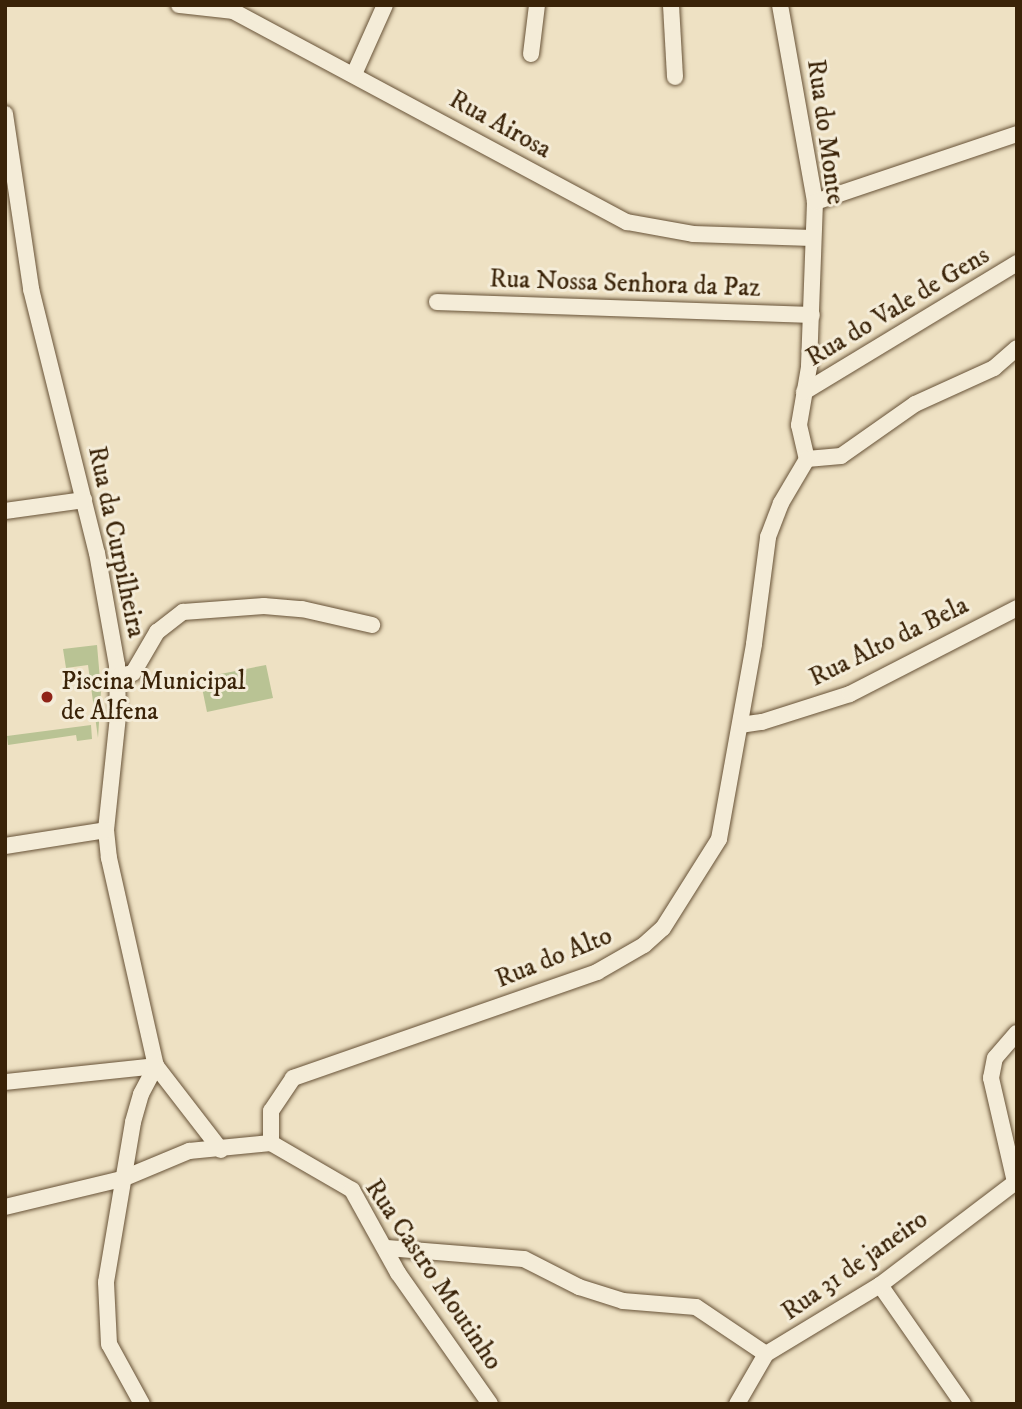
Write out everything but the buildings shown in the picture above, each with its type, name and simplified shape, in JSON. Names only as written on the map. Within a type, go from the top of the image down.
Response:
[{"type":"street","name":"Rua Airosa","points":[[179,5],[233,11],[355,72],[627,222],[693,234],[812,237]]},
{"type":"street","points":[[355,72],[385,5]]},
{"type":"street","points":[[531,54],[537,5]]},
{"type":"street","points":[[671,5],[675,77]]},
{"type":"street","name":"Rua do Monte","points":[[780,5],[815,202],[812,315],[799,425],[807,459]]},
{"type":"street","name":"Rua da Curpilheira","points":[[5,114],[33,301],[107,596],[118,676],[118,716],[106,830],[156,1066]]},
{"type":"street","points":[[815,202],[1017,135]]},
{"type":"street","name":"Rua do Vale de Gens","points":[[804,392],[1017,263]]},
{"type":"street","name":"Rua Nossa Senhora da Paz","points":[[437,302],[812,315]]},
{"type":"street","points":[[807,459],[825,461],[841,456],[915,404],[994,368],[1017,348]]},
{"type":"street","name":"Rua do Alto","points":[[271,1143],[271,1111],[293,1078],[597,972],[644,945],[663,928],[719,839],[740,724],[768,537],[781,503],[807,459]]},
{"type":"street","points":[[5,511],[84,500]]},
{"type":"street","points":[[118,676],[132,673],[157,632],[183,612],[264,606],[302,609],[372,625]]},
{"type":"street","name":"Rua Alto da Bela","points":[[740,724],[762,722],[850,694],[1017,608]]},
{"type":"street","points":[[5,846],[106,830]]},
{"type":"street","points":[[1016,1181],[991,1078],[995,1058],[1017,1033]]},
{"type":"street","points":[[156,1066],[221,1150]]},
{"type":"street","points":[[5,1082],[156,1066]]},
{"type":"street","points":[[142,1404],[109,1344],[106,1282],[122,1179],[141,1094],[156,1066]]},
{"type":"street","points":[[5,1207],[122,1179],[189,1152],[271,1143]]},
{"type":"street","name":"Rua Castro Moutinho","points":[[271,1143],[352,1190],[387,1248],[404,1283],[490,1404]]},
{"type":"street","name":"Rua 31 de janeiro","points":[[737,1404],[766,1354],[880,1285],[1016,1181]]},
{"type":"street","points":[[387,1248],[524,1259],[579,1287],[623,1301],[696,1307],[766,1354]]},
{"type":"street","points":[[880,1285],[963,1404]]},
{"type":"green space","points":[[97,645],[101,691],[98,738],[88,665],[66,668],[63,649]]},
{"type":"green space","points":[[266,665],[273,698],[207,712],[200,678]]},
{"type":"green space","points":[[91,725],[92,739],[77,741],[76,735],[8,745],[7,736]]},
{"type":"place","name":"Piscina Municipal de Alfena","points":[[47,697]]}]
